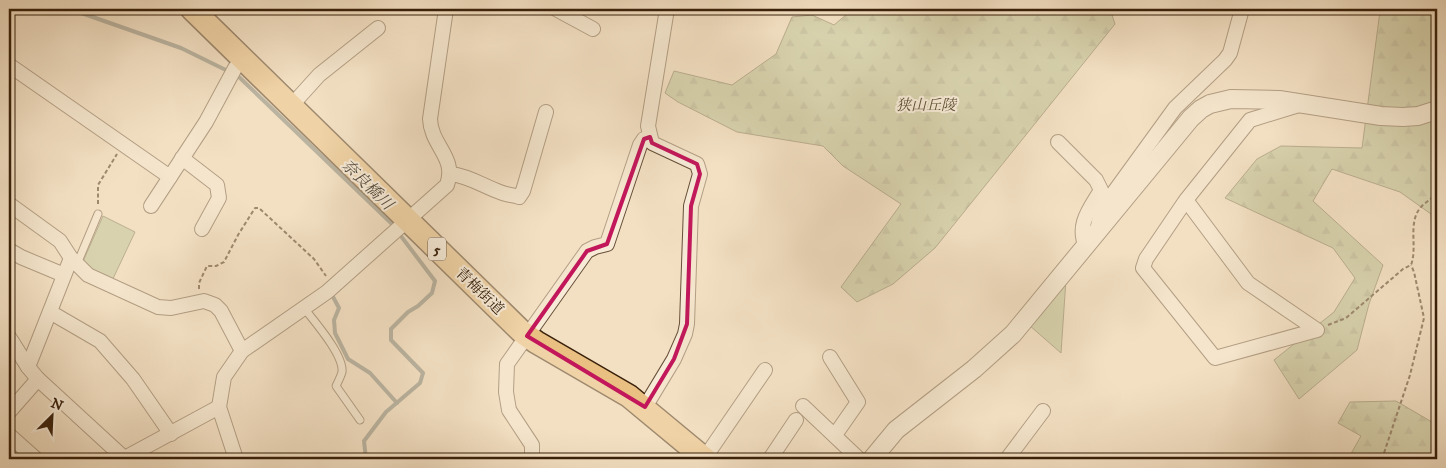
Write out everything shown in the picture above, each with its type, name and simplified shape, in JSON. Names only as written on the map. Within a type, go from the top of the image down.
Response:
[{"type":"main road","name":"青梅街道","points":[[199,11],[236,68],[291,106],[400,228],[527,336],[616,387],[645,407],[705,459]]},
{"type":"street","points":[[236,459],[219,408],[224,377],[242,351],[330,289],[447,185],[450,174],[448,160],[433,135],[430,125],[446,9]]},
{"type":"street","points":[[556,9],[593,29]]},
{"type":"street","points":[[645,407],[674,359],[685,334],[690,262],[690,206],[700,174],[697,164],[652,143],[648,126],[667,9]]},
{"type":"street","points":[[1091,241],[1101,210],[1136,160],[1175,108],[1230,53],[1242,9]]},
{"type":"street","points":[[291,106],[319,74],[378,28]]},
{"type":"street","points":[[9,65],[170,177]]},
{"type":"street","points":[[151,206],[206,122],[236,68]]},
{"type":"street","points":[[872,459],[896,430],[974,369],[1013,334],[1201,109],[1219,100],[1231,99],[1279,100],[1381,116],[1418,116],[1437,110]]},
{"type":"street","points":[[1302,104],[1250,120],[1186,200],[1146,259],[1143,268],[1215,358],[1317,330]]},
{"type":"street","points":[[450,174],[458,174],[500,193],[519,197],[523,191],[546,112]]},
{"type":"street","points":[[531,459],[532,445],[509,410],[506,392],[507,364],[587,251],[595,246],[607,244],[640,145],[644,139],[650,136]]},
{"type":"street","points":[[1058,142],[1096,180],[1101,190],[1082,226],[1081,237],[1091,241]]},
{"type":"street","points":[[182,158],[218,185],[219,198],[202,229]]},
{"type":"street","points":[[1186,200],[1248,283],[1317,330]]},
{"type":"street","points":[[9,204],[60,241],[74,261],[88,276],[158,307],[171,308],[200,302],[214,305],[221,311],[242,351]]},
{"type":"street","points":[[9,250],[21,258],[64,275]]},
{"type":"street","points":[[28,367],[64,275],[74,261]]},
{"type":"street","points":[[50,312],[100,341],[133,379],[171,434]]},
{"type":"street","points":[[9,337],[38,379],[123,459],[219,408]]},
{"type":"street","points":[[830,357],[858,402],[835,436]]},
{"type":"street","points":[[705,459],[765,370]]},
{"type":"street","points":[[9,412],[38,379]]},
{"type":"street","points":[[803,406],[859,459]]},
{"type":"street","points":[[1008,459],[1042,411]]},
{"type":"street","points":[[770,459],[796,420]]},
{"type":"street","points":[[9,435],[36,459]]},
{"type":"lane","points":[[74,261],[98,214]]},
{"type":"lane","points":[[304,308],[326,335],[339,359],[342,372],[336,386],[360,420]]},
{"type":"path","points":[[98,214],[98,185],[123,144]]},
{"type":"path","points":[[1382,459],[1410,375],[1424,318],[1411,266],[1414,257],[1414,223],[1416,215],[1422,206],[1437,194]]},
{"type":"path","points":[[200,302],[199,283],[207,266],[216,266],[224,262],[255,208],[259,208],[314,259],[325,272],[330,289]]},
{"type":"path","points":[[1317,330],[1346,318],[1403,269],[1411,266]]},
{"type":"highlighted area","points":[[650,137],[652,143],[697,164],[700,174],[691,206],[687,324],[674,359],[645,407],[527,336],[587,251],[607,244],[644,139]]},
{"type":"green space","name":"狭山丘陵","points":[[853,9],[1110,9],[1115,24],[935,248],[893,284],[857,302],[841,287],[901,204],[843,166],[823,146],[737,132],[678,102],[665,93],[674,71],[732,85],[776,54],[792,17],[812,15],[834,25]]},
{"type":"green space","points":[[1373,9],[1437,9],[1437,338],[1431,214],[1400,192],[1332,169],[1313,201],[1383,265],[1369,304],[1357,350],[1299,399],[1274,360],[1334,312],[1355,278],[1333,248],[1225,198],[1257,159],[1281,146],[1362,148],[1380,11]]},
{"type":"green space","points":[[103,216],[135,232],[110,285],[81,266]]},
{"type":"green space","points":[[1066,279],[1061,353],[1029,325]]},
{"type":"green space","points":[[1396,401],[1437,425],[1437,459],[1348,459],[1361,436],[1338,423],[1350,402]]},
{"type":"waterway","name":"奈良橋川","points":[[70,9],[181,48],[238,76],[391,223],[435,281],[432,293],[418,306],[408,312],[391,329],[391,340],[423,373],[420,383],[386,412],[364,441],[366,459]]},
{"type":"waterway","points":[[332,295],[339,308],[334,320],[335,333],[348,359],[370,373],[397,403]]}]
